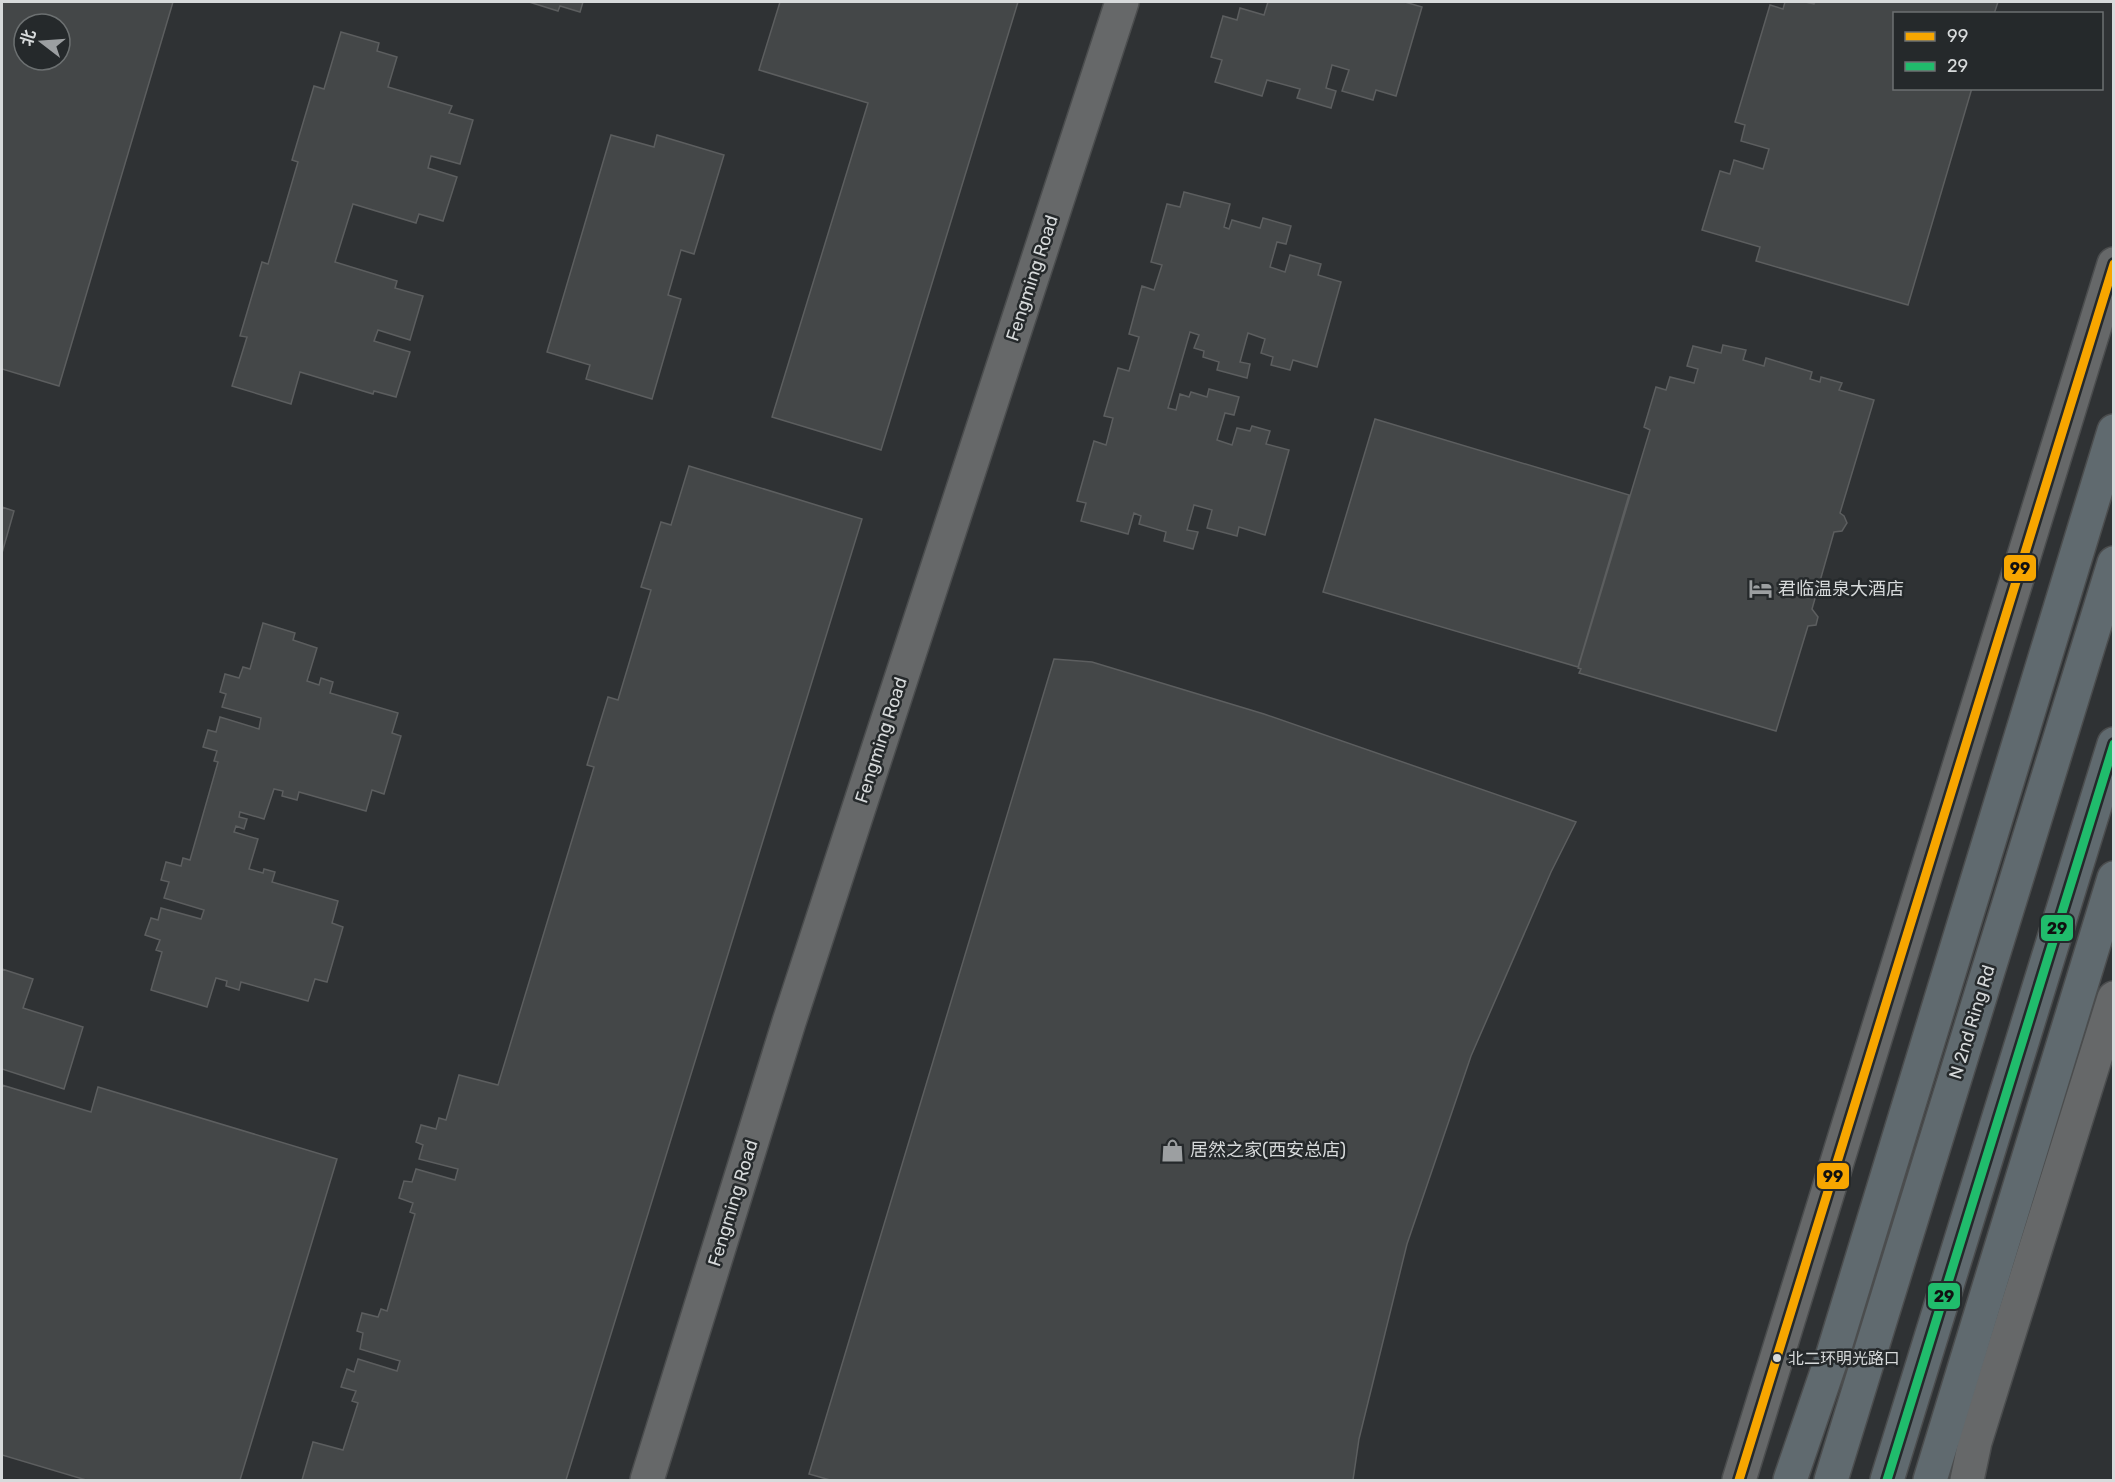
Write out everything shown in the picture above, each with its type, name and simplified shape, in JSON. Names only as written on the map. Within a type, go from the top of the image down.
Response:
[{"type":"highway","points":[[1790,1480],[1832,1357],[2114,431]]},
{"type":"highway","points":[[2092,499],[2114,464]]},
{"type":"highway","name":"N 2nd Ring Rd","points":[[1831,1480],[2114,563]]},
{"type":"highway","points":[[2047,782],[2056,616]]},
{"type":"highway","points":[[1887,1480],[2114,744]]},
{"type":"highway","points":[[2078,990],[2095,804]]},
{"type":"highway","points":[[1929,1480],[2114,878]]},
{"type":"main road","name":"Fengming Road","points":[[647,1480],[792,1011],[1122,2]]},
{"type":"main road","points":[[1739,1480],[2114,264]]},
{"type":"main road","points":[[1967,1480],[1975,1442],[2114,998]]},
{"type":"building","points":[[2,2],[173,2],[59,386],[2,369]]},
{"type":"building","points":[[529,2],[583,2],[580,12],[560,6],[558,11]]},
{"type":"building","points":[[780,2],[1018,2],[881,450],[772,417],[868,103],[759,70]]},
{"type":"building","points":[[1268,2],[1405,2],[1422,7],[1396,96],[1376,90],[1373,100],[1342,91],[1349,70],[1332,65],[1326,88],[1336,91],[1331,108],[1297,98],[1300,89],[1267,80],[1262,96],[1215,82],[1222,60],[1211,57],[1223,16],[1237,20],[1240,8],[1264,15]]},
{"type":"building","points":[[1785,2],[1814,4],[1815,2],[1998,2],[1995,12],[1893,12],[1893,90],[1971,90],[1908,305],[1756,261],[1760,247],[1702,230],[1720,171],[1730,174],[1734,160],[1763,169],[1769,149],[1741,141],[1745,125],[1735,122],[1770,5],[1783,9]]},
{"type":"building","points":[[341,32],[379,43],[377,51],[397,57],[388,87],[452,106],[449,113],[473,120],[460,164],[431,156],[428,168],[457,177],[443,221],[419,214],[416,223],[353,204],[335,262],[397,281],[395,288],[423,296],[410,340],[378,330],[374,341],[410,352],[396,397],[374,391],[373,394],[300,372],[291,404],[232,386],[247,337],[240,336],[262,262],[268,264],[298,162],[292,160],[314,86],[324,89]]},
{"type":"building","points":[[611,135],[654,147],[657,135],[724,155],[694,254],[681,250],[668,295],[681,299],[652,399],[586,379],[590,365],[547,352]]},
{"type":"building","points":[[1184,192],[1230,204],[1224,227],[1229,229],[1232,220],[1260,228],[1263,218],[1291,226],[1286,244],[1277,242],[1270,267],[1285,272],[1290,255],[1321,264],[1318,275],[1341,282],[1317,367],[1293,360],[1290,370],[1271,365],[1273,357],[1261,353],[1265,339],[1248,333],[1240,362],[1250,364],[1247,378],[1217,370],[1219,362],[1203,357],[1204,351],[1194,348],[1199,335],[1190,332],[1168,408],[1176,410],[1180,394],[1189,397],[1191,392],[1207,397],[1209,389],[1239,397],[1234,415],[1225,413],[1217,440],[1232,445],[1237,428],[1250,431],[1252,426],[1270,431],[1266,444],[1289,450],[1265,535],[1239,527],[1237,536],[1207,528],[1212,510],[1194,505],[1187,530],[1198,532],[1193,549],[1164,541],[1166,532],[1139,524],[1141,516],[1134,513],[1128,534],[1081,521],[1086,503],[1077,501],[1094,441],[1106,445],[1113,418],[1104,416],[1118,368],[1129,371],[1139,337],[1129,334],[1142,286],[1154,290],[1162,265],[1151,262],[1167,204],[1180,207]]},
{"type":"building","points":[[1723,345],[1746,350],[1743,360],[1764,366],[1766,358],[1812,372],[1810,379],[1820,382],[1821,377],[1842,383],[1839,390],[1874,400],[1840,513],[1847,523],[1842,531],[1834,532],[1812,609],[1818,617],[1816,625],[1808,626],[1776,731],[1579,673],[1581,669],[1578,668],[1650,430],[1644,427],[1656,387],[1666,390],[1670,377],[1694,383],[1698,369],[1687,366],[1693,346],[1721,353]]},
{"type":"building","points":[[1375,419],[1629,495],[1578,667],[1323,592]]},
{"type":"building","points":[[689,466],[862,519],[566,1480],[302,1480],[313,1442],[343,1450],[358,1403],[352,1401],[356,1391],[341,1387],[347,1369],[354,1372],[358,1359],[397,1371],[400,1361],[360,1349],[363,1333],[357,1331],[362,1313],[378,1317],[381,1309],[387,1311],[415,1214],[410,1212],[413,1203],[399,1198],[404,1181],[412,1182],[416,1169],[455,1180],[458,1169],[419,1159],[423,1145],[416,1142],[421,1125],[436,1129],[439,1118],[446,1120],[459,1075],[498,1085],[594,767],[587,765],[608,697],[618,700],[651,590],[641,587],[661,522],[671,525]]},
{"type":"building","points":[[2,507],[14,511],[2,553]]},
{"type":"building","points":[[263,623],[295,633],[293,640],[317,648],[307,681],[319,685],[321,678],[333,682],[330,693],[398,713],[392,733],[401,736],[384,794],[372,790],[366,811],[299,792],[297,800],[282,796],[283,791],[274,789],[264,819],[240,812],[239,817],[247,819],[244,829],[236,826],[234,832],[258,839],[249,869],[263,873],[264,869],[275,872],[272,882],[338,901],[332,923],[343,927],[327,982],[315,979],[308,1001],[241,982],[239,990],[226,986],[227,981],[216,978],[207,1007],[151,990],[162,952],[156,950],[160,940],[145,935],[151,918],[158,920],[161,908],[201,919],[204,910],[164,898],[169,882],[161,880],[166,862],[181,866],[183,858],[190,860],[218,762],[214,761],[217,751],[203,747],[208,730],[216,732],[220,717],[259,729],[261,718],[222,707],[226,694],[220,692],[225,674],[239,678],[243,667],[250,669]]},
{"type":"building","name":"居然之家(西安总店)","points":[[1054,659],[1092,662],[1264,714],[1576,822],[1551,872],[1471,1056],[1407,1244],[1359,1439],[1353,1480],[830,1480],[809,1474]]},
{"type":"building","points":[[2,969],[33,979],[23,1008],[83,1027],[64,1089],[2,1069]]},
{"type":"building","points":[[2,1085],[91,1112],[98,1087],[337,1159],[240,1480],[86,1480],[2,1455]]},
{"type":"transit line","name":"99","points":[[1739,1480],[2114,264]]},
{"type":"transit line","name":"29","points":[[1887,1480],[2114,744]]},
{"type":"place","name":"君临温泉大酒店","points":[[1760,589]]},
{"type":"place","name":"居然之家(西安总店)","points":[[1172,1150]]},
{"type":"place","name":"北二环明光路口","points":[[1777,1358]]}]
